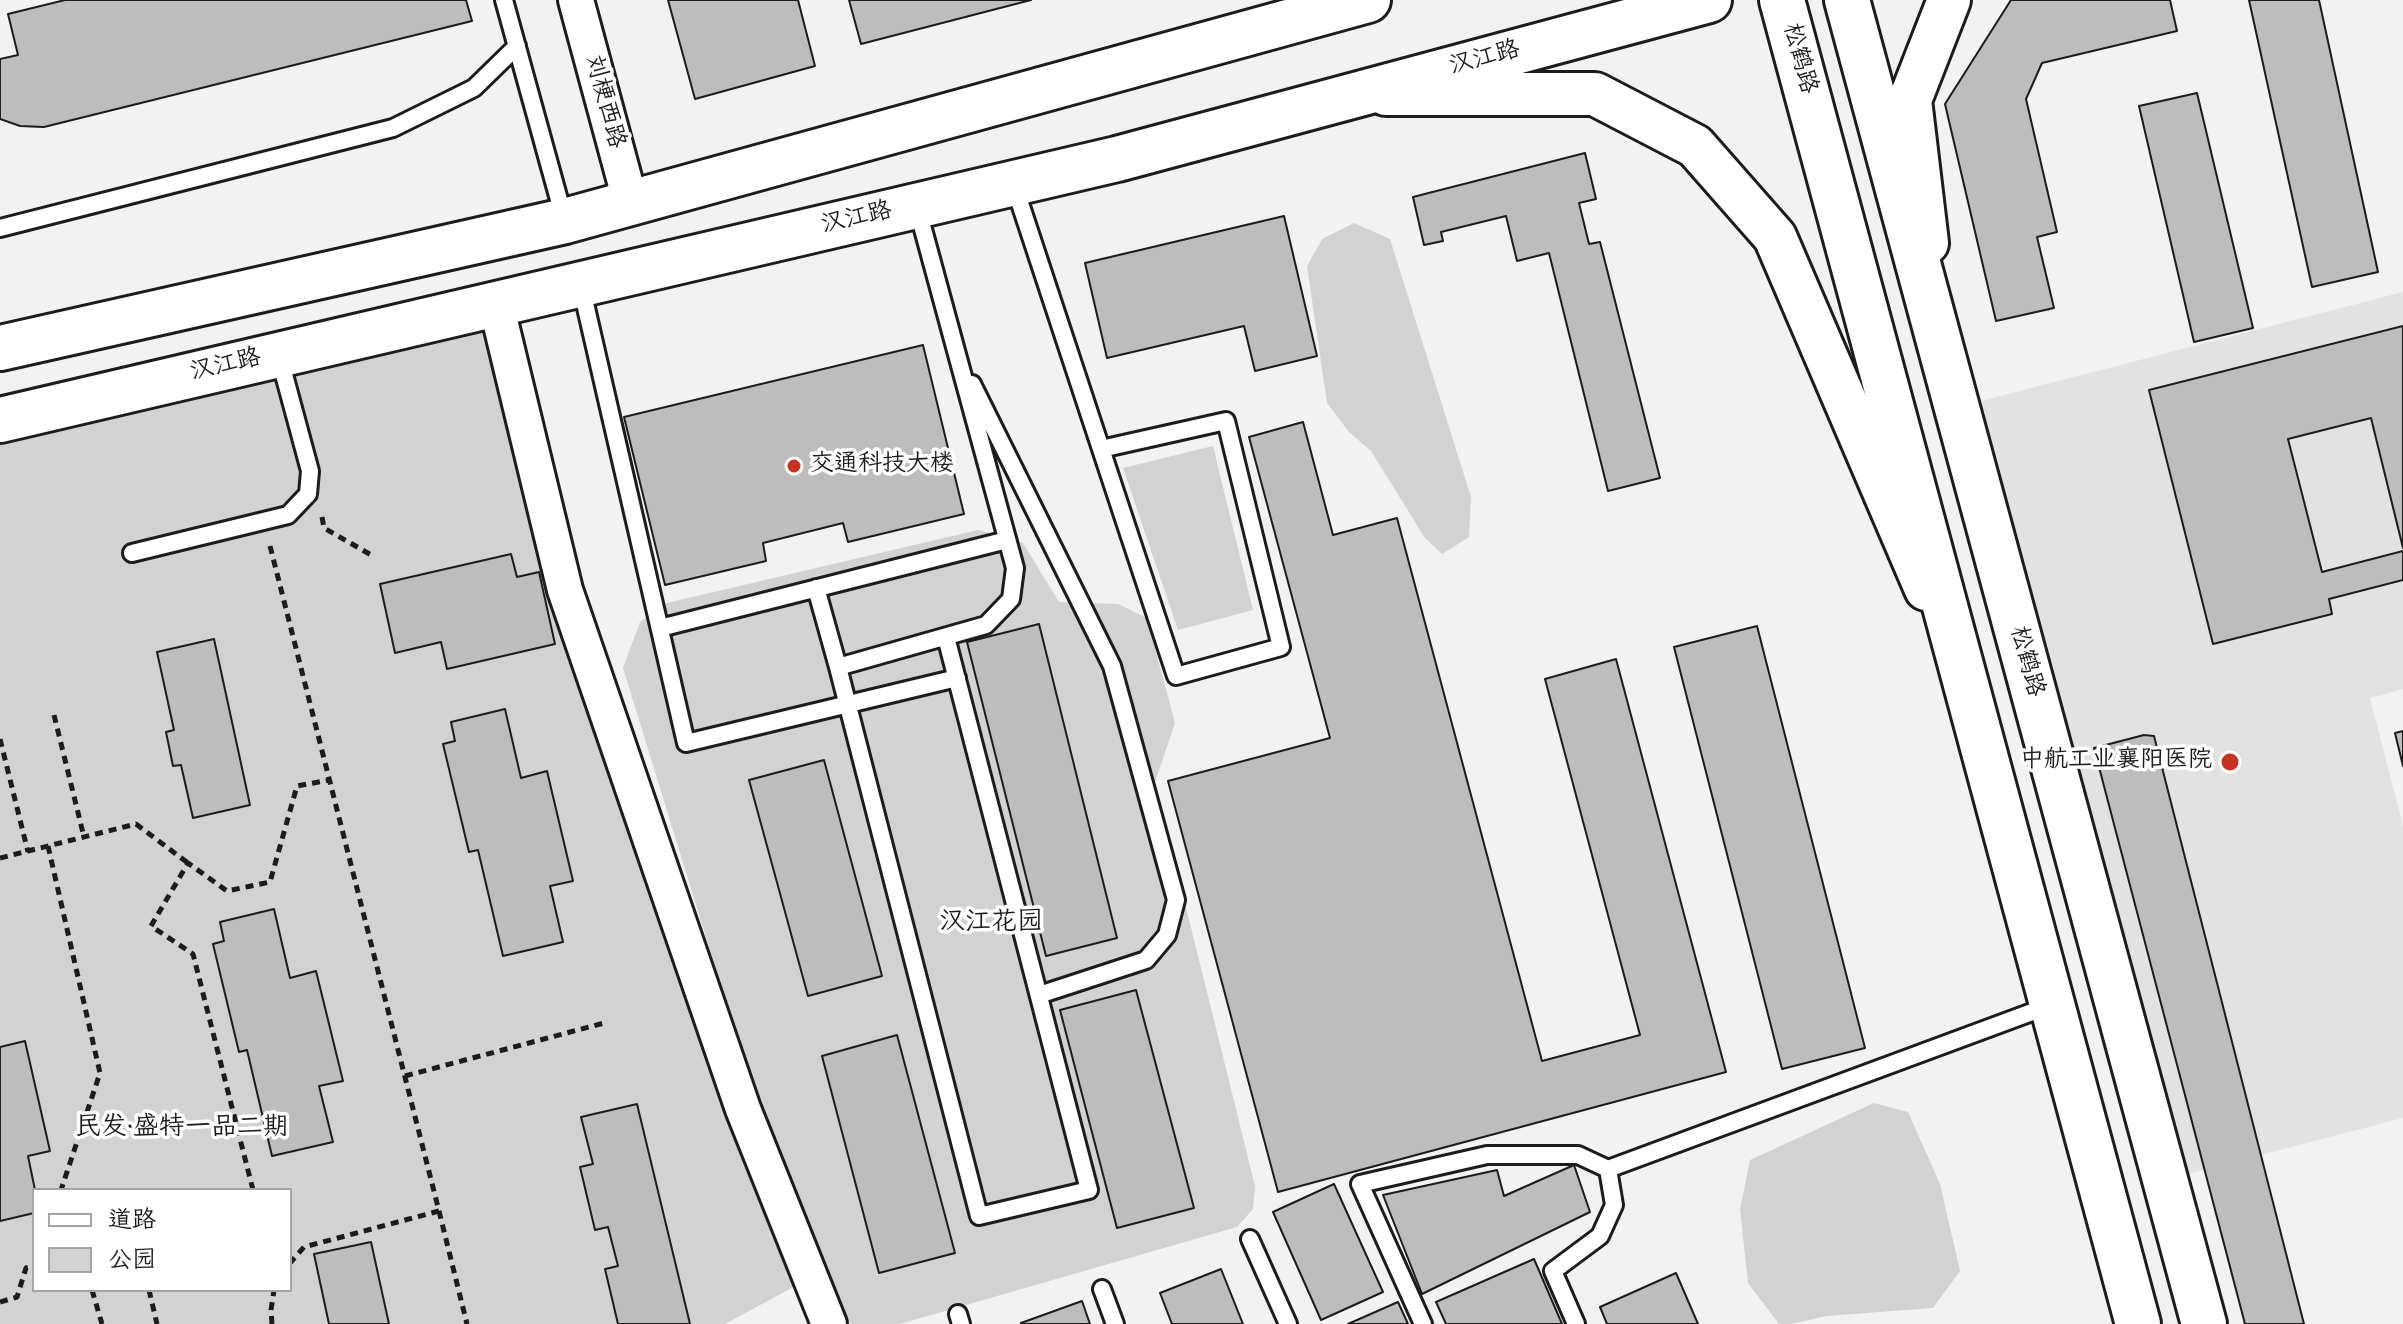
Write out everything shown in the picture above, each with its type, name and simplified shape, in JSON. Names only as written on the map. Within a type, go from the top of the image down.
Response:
[{"type":"main road","points":[[0,348],[565,221],[1317,8],[1368,0]]},
{"type":"main road","name":"汉江路","points":[[0,420],[1117,159],[1709,0]]},
{"type":"main road","name":"松鹤路","points":[[1782,0],[2138,1324]]},
{"type":"main road","name":"松鹤路","points":[[1847,0],[2204,1324]]},
{"type":"street","name":"刘梗西路","points":[[576,0],[631,204]]},
{"type":"street","points":[[1937,335],[1910,100],[1949,0]]},
{"type":"street","points":[[1357,94],[1595,94],[1695,146],[1775,237],[1964,676]]},
{"type":"street","points":[[496,304],[565,590],[743,1109],[829,1324]]},
{"type":"lane","points":[[504,0],[565,221]]},
{"type":"lane","points":[[0,228],[393,128],[474,88],[517,46]]},
{"type":"lane","points":[[1014,183],[1101,449],[1176,676],[1281,647],[1226,421],[1101,449]]},
{"type":"lane","points":[[838,667],[986,625],[1011,599],[1015,568],[917,206]]},
{"type":"lane","points":[[580,284],[686,743],[957,678]]},
{"type":"lane","points":[[956,352],[1112,666],[1176,900],[1167,935],[1146,960],[1039,995]]},
{"type":"lane","points":[[132,553],[288,515],[308,494],[310,471],[278,355]]},
{"type":"lane","points":[[660,628],[1007,540]]},
{"type":"lane","points":[[816,588],[979,1216],[1089,1190],[946,637]]},
{"type":"lane","points":[[1423,1324],[1360,1184],[1487,1155],[1578,1155],[1608,1169],[2052,1005]]},
{"type":"lane","points":[[1576,1324],[1553,1271],[1600,1236],[1614,1205],[1608,1169]]},
{"type":"lane","points":[[1250,1239],[1288,1324]]},
{"type":"lane","points":[[1102,1289],[1115,1324]]},
{"type":"path","points":[[310,471],[324,528],[373,556]]},
{"type":"path","points":[[264,521],[467,1324]]},
{"type":"path","points":[[54,715],[84,837]]},
{"type":"path","points":[[0,739],[28,852]]},
{"type":"path","points":[[0,858],[136,824],[227,891],[270,882],[297,786],[329,780]]},
{"type":"path","points":[[48,846],[100,1073],[62,1188]]},
{"type":"path","points":[[188,863],[151,926],[193,954],[252,1188]]},
{"type":"path","points":[[405,1076],[604,1023]]},
{"type":"path","points":[[292,1261],[304,1247],[439,1211]]},
{"type":"path","points":[[0,1302],[17,1297],[26,1268],[32,1266]]},
{"type":"path","points":[[93,1292],[102,1324]]},
{"type":"path","points":[[149,1292],[157,1324]]},
{"type":"path","points":[[272,1324],[274,1292]]},
{"type":"shaded area","name":"中航工业襄阳医院","points":[[2403,292],[2403,689],[2370,698],[2403,826],[2403,1118],[2180,1176],[1981,401]]},
{"type":"green space","points":[[1354,223],[1390,239],[1471,497],[1469,537],[1442,554],[1425,538],[1371,451],[1349,432],[1327,403],[1307,266],[1322,239]]},
{"type":"green space","points":[[496,304],[565,590],[810,1278],[725,1324],[0,1324],[0,420]]},
{"type":"green space","points":[[1213,446],[1253,610],[1178,630],[1123,468]]},
{"type":"green space","points":[[978,530],[1023,543],[1059,602],[1118,604],[1147,618],[1175,723],[1155,782],[1255,1186],[1253,1209],[1237,1227],[900,1324],[851,1324],[833,1306],[750,1080],[623,668],[640,622],[667,603]]},
{"type":"green space","points":[[1874,1103],[1908,1112],[1940,1184],[1960,1271],[1933,1308],[1826,1316],[1779,1324],[1748,1283],[1740,1209],[1750,1160]]},
{"type":"building","points":[[65,0],[466,0],[472,21],[44,127],[20,126],[0,119],[0,59],[18,55],[8,14]]},
{"type":"building","points":[[668,0],[798,0],[815,66],[695,99]]},
{"type":"building","points":[[849,0],[1031,0],[861,44]]},
{"type":"building","points":[[2011,0],[2170,0],[2177,31],[2042,63],[2026,99],[2057,232],[2037,237],[2054,308],[1996,321],[1945,104]]},
{"type":"building","points":[[2249,0],[2319,0],[2378,272],[2312,287]]},
{"type":"building","points":[[2197,93],[2253,328],[2194,342],[2139,106]]},
{"type":"building","points":[[1585,153],[1596,199],[1579,203],[1589,244],[1600,242],[1660,478],[1608,491],[1549,253],[1517,261],[1506,216],[1441,232],[1443,241],[1424,245],[1413,197]]},
{"type":"building","points":[[1284,216],[1317,356],[1255,371],[1244,326],[1107,358],[1085,263]]},
{"type":"building","points":[[2403,326],[2403,548],[2371,418],[2288,439],[2322,572],[2403,551],[2403,580],[2329,599],[2332,614],[2213,644],[2149,390]]},
{"type":"building","name":"交通科技大楼","points":[[923,345],[964,514],[848,542],[843,523],[763,543],[766,561],[665,585],[624,417]]},
{"type":"building","points":[[1303,422],[1333,535],[1397,518],[1542,1061],[1640,1035],[1545,679],[1616,659],[1726,1072],[1278,1192],[1168,781],[1330,738],[1249,437]]},
{"type":"building","points":[[511,554],[517,577],[539,572],[555,644],[447,669],[441,642],[395,653],[380,584]]},
{"type":"building","points":[[1039,624],[1117,938],[1046,956],[967,642]]},
{"type":"building","points":[[1757,626],[1865,1048],[1782,1069],[1674,647]]},
{"type":"building","points":[[214,639],[250,805],[193,818],[181,765],[173,766],[166,732],[174,730],[157,652]]},
{"type":"building","points":[[505,709],[521,778],[547,771],[573,881],[550,886],[563,942],[503,956],[478,850],[469,852],[443,744],[455,741],[451,722]]},
{"type":"building","points":[[2403,731],[2403,766],[2395,733]]},
{"type":"building","points":[[2144,735],[2154,736],[2304,1324],[2245,1324],[2094,748]]},
{"type":"building","points":[[824,760],[882,976],[808,996],[749,780]]},
{"type":"building","points":[[274,909],[290,978],[316,971],[343,1081],[319,1086],[333,1142],[272,1156],[247,1050],[239,1052],[213,944],[224,941],[220,922]]},
{"type":"building","points":[[1136,990],[1194,1208],[1117,1228],[1060,1010]]},
{"type":"building","points":[[897,1035],[955,1253],[879,1273],[822,1056]]},
{"type":"building","points":[[25,1041],[50,1151],[28,1156],[35,1188],[32,1188],[32,1213],[0,1221],[0,1047]]},
{"type":"building","points":[[637,1104],[690,1324],[618,1324],[605,1269],[618,1266],[608,1227],[595,1230],[580,1167],[593,1164],[581,1117]]},
{"type":"building","points":[[1574,1165],[1590,1212],[1422,1294],[1383,1195],[1497,1170],[1504,1196]]},
{"type":"building","points":[[1334,1184],[1383,1292],[1321,1320],[1273,1212]]},
{"type":"building","points":[[371,1242],[389,1324],[329,1324],[314,1254]]},
{"type":"building","points":[[1534,1259],[1562,1324],[1446,1324],[1436,1302]]},
{"type":"building","points":[[1221,1269],[1243,1324],[1172,1324],[1160,1293]]},
{"type":"building","points":[[1676,1273],[1698,1324],[1607,1324],[1600,1307]]},
{"type":"building","points":[[1082,1301],[1090,1324],[1021,1324],[1021,1323]]},
{"type":"building","points":[[1398,1302],[1408,1324],[1348,1324]]},
{"type":"place","name":"交通科技大楼","points":[[794,466]]},
{"type":"place","name":"中航工业襄阳医院","points":[[2230,762]]},
{"type":"district","name":"汉江花园","points":[[991,925]]},
{"type":"district","name":"民发·盛特一品二期","points":[[182,1130]]}]
